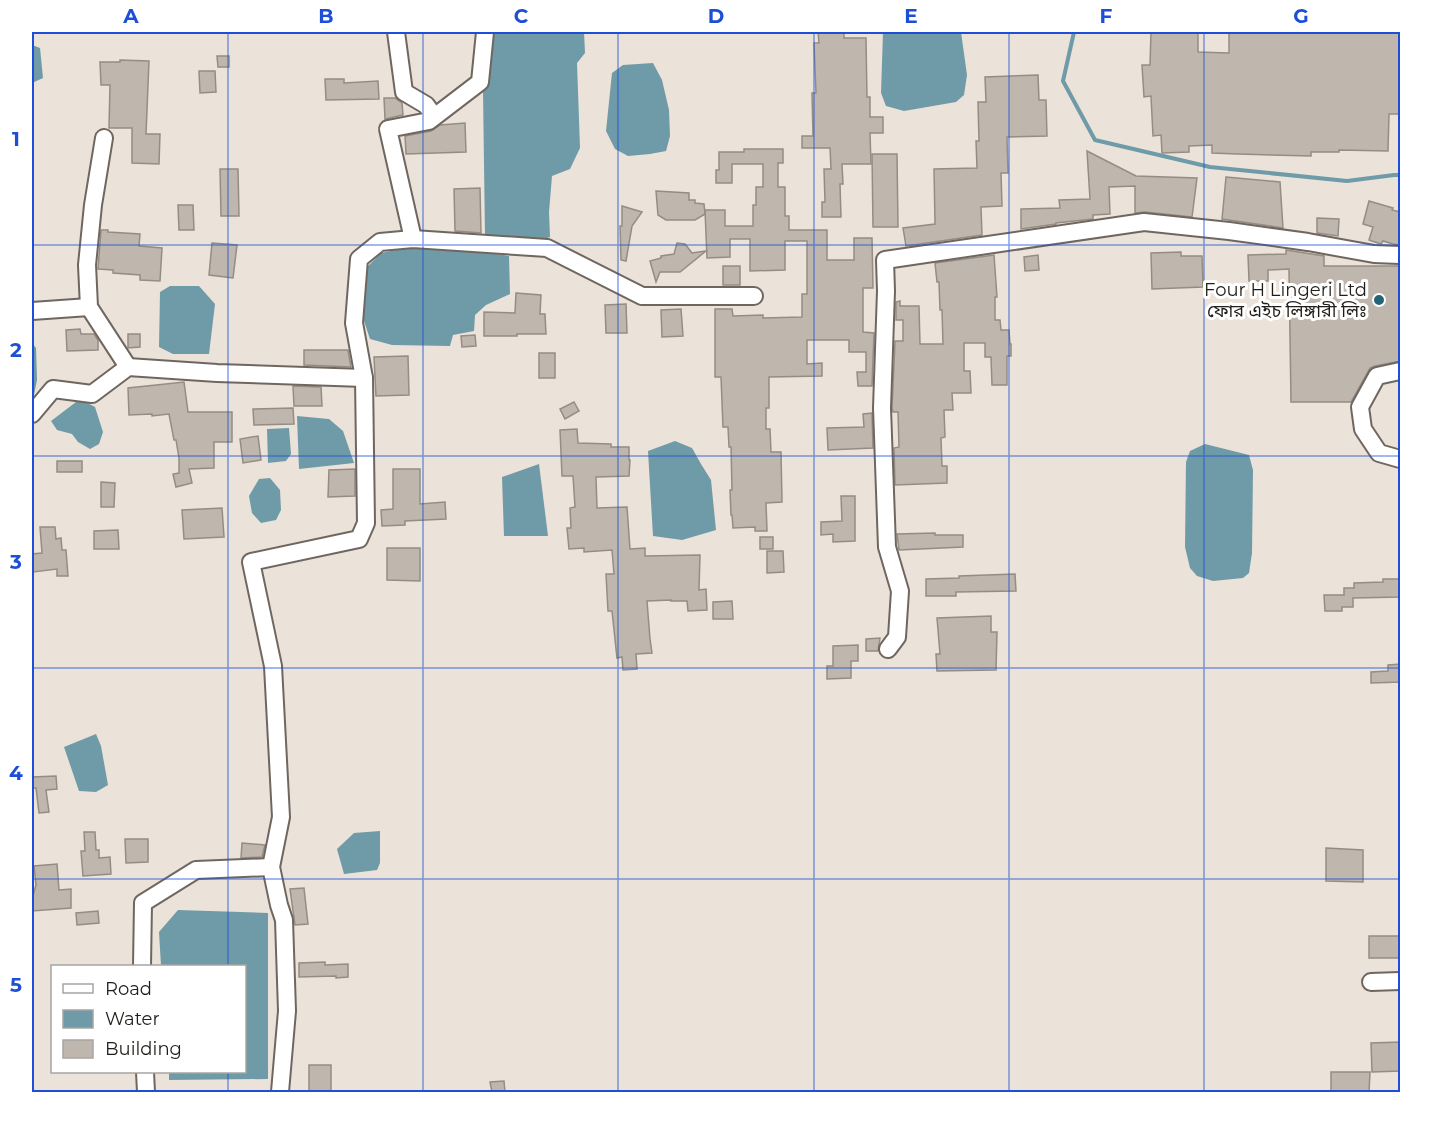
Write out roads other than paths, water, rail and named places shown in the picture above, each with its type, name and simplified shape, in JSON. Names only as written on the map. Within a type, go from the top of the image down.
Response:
[{"type":"street","points":[[396,32],[404,92],[426,105],[434,117]]},
{"type":"street","points":[[413,240],[388,129],[429,121],[480,82],[485,32]]},
{"type":"street","points":[[104,138],[93,205],[87,265],[89,307],[128,367]]},
{"type":"street","points":[[888,649],[897,637],[900,591],[887,547],[882,408],[885,260],[1144,222],[1251,234],[1374,254],[1401,255]]},
{"type":"street","points":[[280,1092],[287,1011],[284,920],[272,867],[281,817],[273,666],[251,562],[359,539],[366,523],[364,378],[354,323],[359,259],[380,242],[413,240],[547,248],[642,297],[754,296]]},
{"type":"street","points":[[32,311],[89,307]]},
{"type":"street","points":[[32,414],[53,389],[92,394],[128,367],[217,373],[364,378]]},
{"type":"street","points":[[1401,371],[1377,376],[1360,407],[1363,429],[1379,453],[1401,459]]},
{"type":"street","points":[[142,965],[143,903],[196,870],[272,867]]},
{"type":"street","points":[[1371,982],[1401,981]]},
{"type":"street","points":[[145,1073],[146,1092]]},
{"type":"water","points":[[504,32],[584,32],[585,53],[577,63],[580,148],[570,169],[552,176],[549,212],[550,237],[539,241],[485,237],[483,89],[491,35]]},
{"type":"water","points":[[883,32],[961,32],[967,75],[964,95],[956,102],[904,111],[886,106],[881,93]]},
{"type":"water","points":[[32,45],[40,48],[43,78],[32,83]]},
{"type":"water","points":[[653,63],[662,80],[669,110],[670,136],[666,151],[628,156],[615,149],[606,131],[612,73],[623,65]]},
{"type":"water","points":[[405,248],[457,249],[509,256],[510,294],[486,305],[475,315],[474,331],[453,335],[450,346],[392,345],[370,339],[363,318],[363,288],[368,266],[381,253]]},
{"type":"water","points":[[170,286],[199,286],[215,304],[209,354],[173,354],[159,347],[160,292]]},
{"type":"water","points":[[32,343],[36,348],[37,380],[32,405]]},
{"type":"water","points":[[80,399],[95,407],[103,432],[99,444],[90,449],[78,442],[72,434],[57,430],[51,421]]},
{"type":"water","points":[[297,416],[329,419],[343,431],[354,463],[299,469]]},
{"type":"water","points":[[289,428],[291,454],[286,461],[268,463],[267,429]]},
{"type":"water","points":[[675,441],[692,448],[711,480],[716,530],[682,540],[653,536],[648,451]]},
{"type":"water","points":[[1205,444],[1249,455],[1253,470],[1252,553],[1249,573],[1243,578],[1213,581],[1197,576],[1190,568],[1185,547],[1186,462],[1190,451]]},
{"type":"water","points":[[539,464],[548,536],[504,536],[502,477]]},
{"type":"water","points":[[270,478],[280,490],[281,510],[276,520],[261,523],[252,513],[249,496],[259,479]]},
{"type":"water","points":[[96,734],[101,746],[108,785],[96,792],[79,791],[64,747]]},
{"type":"water","points":[[380,831],[380,863],[377,870],[344,874],[337,849],[354,833]]},
{"type":"water","points":[[178,910],[268,913],[268,1079],[169,1080],[169,1073],[246,1073],[246,965],[161,965],[159,932]]},
{"type":"waterway","points":[[1074,32],[1063,81],[1095,140],[1210,167],[1347,181],[1400,175]]},
{"type":"place","name":"Four H Lingeri Ltd ফোর এইচ লিঙ্গারী লিঃ","points":[[1379,300]]}]
